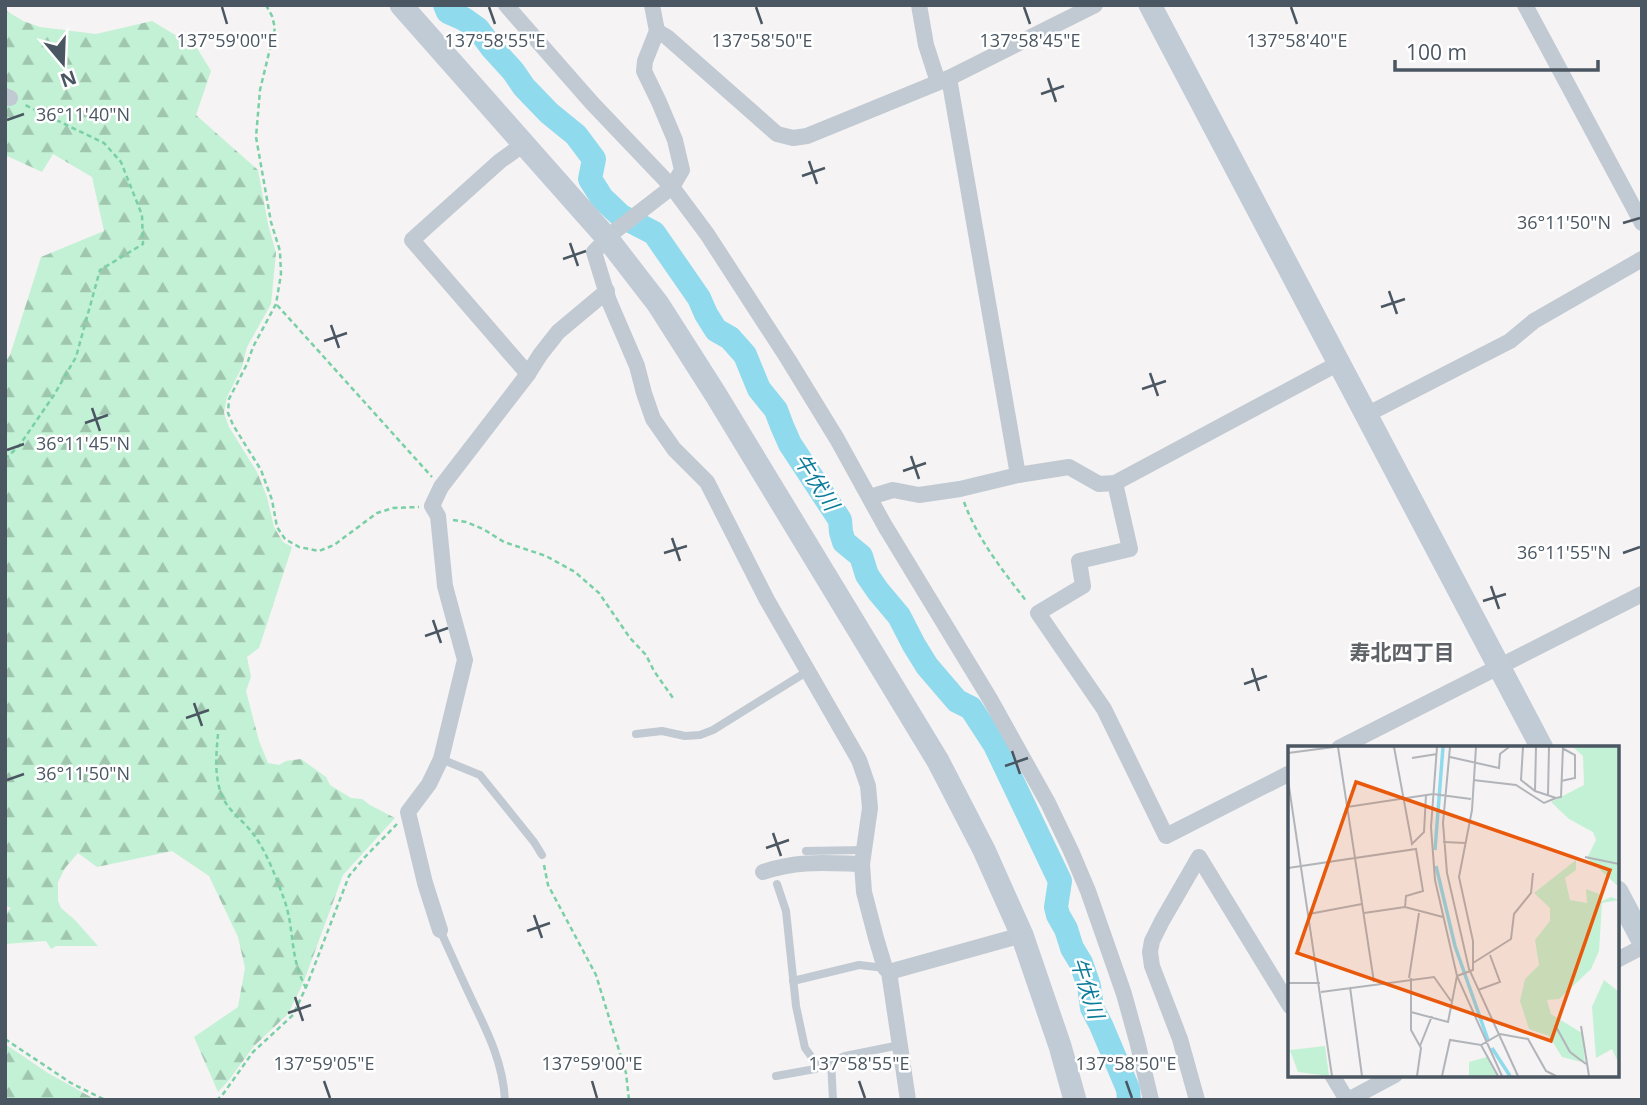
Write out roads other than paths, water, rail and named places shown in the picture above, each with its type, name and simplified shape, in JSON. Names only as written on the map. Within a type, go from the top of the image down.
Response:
[{"type":"street","points":[[401,5],[524,144],[611,235],[716,395],[939,761],[984,850],[1022,935],[1060,1046],[1075,1100]]},
{"type":"street","points":[[506,5],[707,234],[788,359],[990,699],[1048,803],[1088,891],[1124,994],[1151,1100]]},
{"type":"street","points":[[652,5],[657,31],[645,61],[644,71],[674,141],[682,170],[667,190],[594,252],[609,301],[637,366],[653,419],[674,449],[707,482],[767,600],[859,760],[868,786],[870,808],[863,857],[864,892],[887,970],[908,1100]]},
{"type":"street","points":[[919,5],[926,45],[944,80],[1018,475]]},
{"type":"street","points":[[657,31],[777,134],[793,138],[807,136],[944,80],[1096,5]]},
{"type":"street","points":[[1150,5],[1541,746]]},
{"type":"street","points":[[1525,5],[1642,223]]},
{"type":"street","points":[[524,144],[412,240],[528,374]]},
{"type":"street","points":[[1366,415],[1510,341],[1534,321],[1642,259]]},
{"type":"street","points":[[440,930],[425,883],[408,812],[429,785],[441,759],[465,660],[445,586],[435,511],[441,487],[558,332],[607,291]]},
{"type":"street","points":[[870,497],[892,490],[919,495],[960,489],[1018,475],[1069,467],[1099,484],[1115,484],[1339,363]]},
{"type":"street","points":[[1115,484],[1130,549],[1079,561],[1083,586],[1038,613],[1104,709],[1166,836],[1288,774]]},
{"type":"street","points":[[1343,746],[1642,594]]},
{"type":"street","points":[[763,872],[800,863],[863,857]]},
{"type":"street","points":[[1197,1100],[1180,1039],[1152,966],[1150,952],[1161,921],[1199,857],[1288,1003]]},
{"type":"street","points":[[1619,896],[1642,939]]},
{"type":"street","points":[[887,970],[1022,935]]},
{"type":"street","points":[[1619,959],[1642,947]]},
{"type":"street","points":[[1333,1077],[1348,1100],[1391,1077]]},
{"type":"lane","points":[[636,734],[662,731],[685,736],[700,735],[713,730],[808,671]]},
{"type":"lane","points":[[441,759],[480,775],[542,855]]},
{"type":"lane","points":[[806,851],[863,857]]},
{"type":"lane","points":[[777,884],[786,911],[796,1006],[805,1048],[819,1067]]},
{"type":"lane","points":[[440,930],[500,1066],[505,1100]]},
{"type":"lane","points":[[793,981],[859,965],[887,970]]},
{"type":"lane","points":[[776,1076],[815,1069],[845,1056],[900,1045]]},
{"type":"lane","points":[[831,1061],[833,1100]]},
{"type":"waterway","name":"牛伏川","points":[[445,5],[448,12],[478,29],[524,87],[549,113],[576,135],[594,159],[590,179],[602,198],[621,216],[654,233],[699,298],[716,330],[730,338],[745,355],[759,389],[776,410],[790,444],[840,520],[844,542],[861,556],[867,575],[899,616],[927,666],[957,701],[971,708],[995,745],[1060,881],[1056,907],[1058,915],[1081,963],[1089,986],[1092,1008],[1128,1089],[1129,1100]]},
{"type":"district","name":"寿北四丁目","points":[[1402,653]]}]
